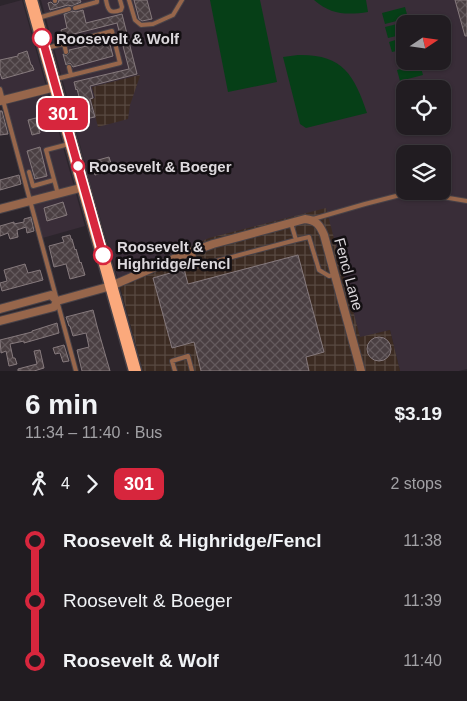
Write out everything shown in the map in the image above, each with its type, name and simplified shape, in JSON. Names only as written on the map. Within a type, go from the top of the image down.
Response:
[{"type":"main road","points":[[31,0],[135,371]]},
{"type":"street","points":[[2,101],[54,83]]},
{"type":"street","points":[[0,209],[84,187]]},
{"type":"street","points":[[0,321],[54,307],[57,301],[112,286],[212,244],[305,219],[311,220]]},
{"type":"street","name":"Fencl Lane","points":[[311,220],[319,224],[322,229],[361,371]]},
{"type":"street","points":[[0,309],[51,295],[57,301]]},
{"type":"lane","points":[[76,6],[87,2],[97,2],[97,0]]},
{"type":"lane","points":[[106,0],[108,8],[112,12],[121,10],[120,0]]},
{"type":"lane","points":[[129,0],[135,20],[141,25],[153,24],[173,15],[182,0]]},
{"type":"lane","points":[[36,18],[68,8]]},
{"type":"lane","points":[[45,49],[112,31],[120,63],[71,75],[54,83]]},
{"type":"lane","points":[[64,44],[66,52]]},
{"type":"lane","points":[[69,67],[71,75]]},
{"type":"lane","points":[[0,89],[76,371]]},
{"type":"lane","points":[[58,194],[46,150],[71,143]]},
{"type":"lane","points":[[29,172],[33,186],[54,180]]},
{"type":"lane","points":[[311,220],[404,194],[419,194],[467,201]]},
{"type":"lane","points":[[292,223],[296,240]]},
{"type":"lane","points":[[192,252],[198,266],[309,237],[319,270],[329,276],[335,274]]},
{"type":"lane","points":[[175,371],[172,361],[188,356],[192,371]]},
{"type":"shaded area","points":[[22,0],[85,226],[39,239],[0,95],[0,6]]},
{"type":"shaded area","points":[[41,0],[467,0],[467,369],[459,371],[400,371],[390,330],[360,338],[118,279]]},
{"type":"shaded area","points":[[139,75],[128,119],[98,127],[91,99],[95,98],[92,87]]},
{"type":"shaded area","points":[[326,208],[360,337],[390,330],[400,371],[143,371],[118,279],[209,238]]},
{"type":"green space","points":[[210,0],[260,0],[277,82],[228,92]]},
{"type":"green space","points":[[314,0],[366,0],[368,12],[340,13],[327,9]]},
{"type":"green space","points":[[405,7],[407,15],[396,15],[396,21],[385,24],[382,13]]},
{"type":"green space","points":[[396,24],[396,36],[388,38],[385,27]]},
{"type":"green space","points":[[396,40],[396,51],[392,52],[389,42]]},
{"type":"green space","points":[[298,55],[326,58],[344,69],[357,87],[367,113],[306,128],[300,124],[283,57]]},
{"type":"green space","points":[[397,70],[422,70],[423,75],[400,80]]},
{"type":"building","points":[[59,0],[80,0],[81,2],[72,6],[68,5],[50,10],[48,3],[51,2],[55,5]]},
{"type":"building","points":[[134,0],[147,0],[152,19],[142,21],[139,19]]},
{"type":"building","points":[[455,0],[467,0],[467,36],[465,36]]},
{"type":"building","points":[[83,10],[86,23],[122,14],[137,74],[90,86],[93,98],[90,99],[95,117],[85,119],[74,82],[129,69],[117,23],[62,37],[61,30],[67,28],[64,14]]},
{"type":"building","points":[[109,41],[113,56],[73,67],[70,63],[66,65],[63,54],[67,55],[69,50]]},
{"type":"building","points":[[27,51],[34,70],[2,79],[0,60],[18,56],[18,54]]},
{"type":"building","points":[[0,111],[2,111],[8,134],[0,135]]},
{"type":"building","points":[[36,118],[40,133],[32,135],[28,120]]},
{"type":"building","points":[[40,147],[47,176],[35,179],[27,151]]},
{"type":"building","points":[[109,157],[113,170],[95,175],[91,162]]},
{"type":"building","points":[[19,175],[21,184],[0,190],[0,180]]},
{"type":"building","points":[[63,202],[67,215],[47,221],[44,208]]},
{"type":"building","points":[[31,217],[34,231],[27,233],[26,227],[17,230],[18,237],[10,239],[8,233],[0,236],[0,226],[14,222],[14,224],[24,222],[24,219]]},
{"type":"building","points":[[70,235],[85,275],[70,279],[66,264],[54,267],[49,246],[64,242],[62,237]]},
{"type":"building","points":[[298,255],[324,352],[306,357],[309,371],[201,371],[194,342],[172,348],[153,278],[184,269],[188,284]]},
{"type":"building","points":[[25,264],[28,273],[40,270],[43,280],[2,291],[0,283],[7,281],[4,270]]},
{"type":"building","points":[[93,310],[110,371],[82,371],[77,350],[89,347],[86,333],[73,336],[66,317]]},
{"type":"building","points":[[57,323],[59,333],[24,343],[24,341],[10,344],[13,358],[15,358],[17,364],[9,366],[6,351],[1,353],[0,340]]},
{"type":"building","points":[[379,337],[387,341],[391,349],[387,357],[379,361],[371,357],[367,349],[371,341]]},
{"type":"building","points":[[64,345],[69,361],[63,362],[60,353],[55,354],[53,348]]},
{"type":"building","points":[[40,350],[44,368],[34,371],[18,371],[18,369],[37,364],[34,351]]},
{"type":"bus line","name":"301","points":[[42,38],[103,255]]},
{"type":"place","name":"Roosevelt & Wolf","points":[[42,38]]},
{"type":"place","name":"Roosevelt & Boeger","points":[[78,166]]},
{"type":"place","name":"Roosevelt & Highridge/Fencl","points":[[103,255]]}]
